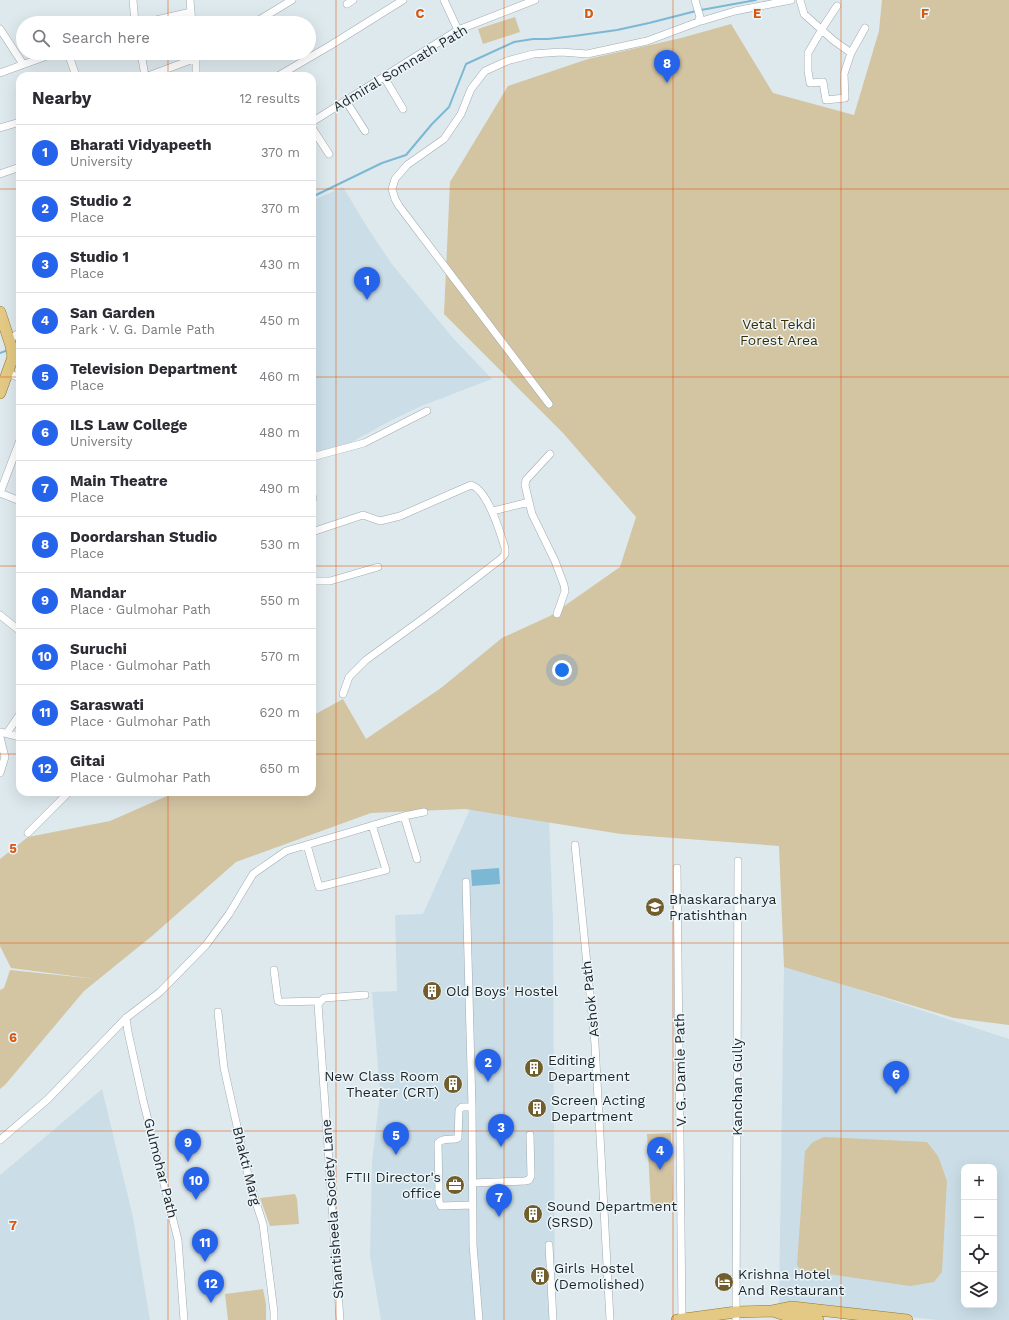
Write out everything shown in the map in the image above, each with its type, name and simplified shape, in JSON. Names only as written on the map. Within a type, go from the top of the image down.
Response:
[{"type":"main road","points":[[0,312],[11,346],[12,362],[0,394]]},
{"type":"main road","points":[[680,1320],[736,1316],[792,1307],[907,1320]]},
{"type":"main road","points":[[772,1311],[791,1317],[818,1320]]},
{"type":"street","points":[[133,0],[134,16]]},
{"type":"street","points":[[190,0],[191,16]]},
{"type":"street","points":[[266,16],[292,0]]},
{"type":"street","points":[[316,54],[403,0]]},
{"type":"street","points":[[444,0],[458,30]]},
{"type":"street","name":"Admiral Somnath Path","points":[[316,120],[458,30],[535,0]]},
{"type":"street","points":[[696,2],[700,17],[702,20],[705,20],[735,11],[790,0]]},
{"type":"street","points":[[800,0],[804,14],[851,53]]},
{"type":"street","points":[[837,6],[808,53],[810,83],[823,82],[826,100],[845,98],[844,74],[851,53],[865,28]]},
{"type":"street","points":[[174,16],[191,12]]},
{"type":"street","points":[[549,404],[399,206],[392,189],[395,178],[407,165],[444,139],[461,114],[471,89],[485,71],[507,61],[532,54],[561,52],[587,54],[647,41],[697,22],[700,17]]},
{"type":"street","points":[[0,29],[16,53]]},
{"type":"street","points":[[20,60],[23,64]]},
{"type":"street","points":[[0,73],[35,60]]},
{"type":"street","points":[[70,60],[75,72]]},
{"type":"street","points":[[143,60],[146,72]]},
{"type":"street","points":[[156,72],[184,60]]},
{"type":"street","points":[[196,60],[196,72]]},
{"type":"street","points":[[285,72],[305,60]]},
{"type":"street","points":[[384,77],[403,109]]},
{"type":"street","points":[[346,101],[365,131]]},
{"type":"street","points":[[0,128],[16,123]]},
{"type":"street","points":[[316,134],[329,154]]},
{"type":"street","points":[[0,174],[16,168]]},
{"type":"street","points":[[11,346],[16,338]]},
{"type":"street","points":[[8,373],[16,376]]},
{"type":"street","points":[[316,456],[364,443],[427,411]]},
{"type":"street","points":[[550,454],[526,480],[525,485],[532,514],[555,561],[564,585],[565,591],[557,614]]},
{"type":"street","points":[[16,459],[0,493],[16,499]]},
{"type":"street","points":[[316,531],[364,515],[380,521],[400,516],[471,485],[477,488],[493,511],[506,548],[504,556],[432,612],[366,660],[349,677],[343,694]]},
{"type":"street","points":[[493,511],[529,502]]},
{"type":"street","points":[[316,581],[330,581],[378,567]]},
{"type":"street","points":[[0,615],[16,628]]},
{"type":"street","points":[[0,773],[5,757],[2,734],[16,718]]},
{"type":"street","points":[[2,734],[16,736]]},
{"type":"street","points":[[28,833],[65,796]]},
{"type":"street","points":[[0,1140],[48,1100],[126,1018],[160,992],[206,945],[229,914],[253,874],[286,851],[372,825],[424,812]]},
{"type":"street","points":[[404,816],[417,859]]},
{"type":"street","points":[[307,845],[319,887],[386,870],[372,825]]},
{"type":"street","name":"Ashok Path","points":[[575,845],[595,1044],[610,1320]]},
{"type":"street","name":"Kanchan Gully","points":[[736,1316],[738,861]]},
{"type":"street","name":"V. G. Damle Path","points":[[677,868],[680,1320]]},
{"type":"street","points":[[466,882],[472,1107],[472,1245],[479,1320]]},
{"type":"street","points":[[274,970],[278,1001],[281,1002],[320,1001],[324,998],[365,995]]},
{"type":"street","name":"Shantisheela Society Lane","points":[[320,1001],[318,1004],[340,1320]]},
{"type":"street","name":"Bhakti Marg","points":[[218,1012],[224,1068],[250,1184],[263,1224],[274,1320]]},
{"type":"street","name":"Gulmohar Path","points":[[126,1018],[143,1100],[178,1240],[184,1320]]},
{"type":"street","points":[[472,1107],[458,1110],[458,1138],[442,1140],[438,1143],[439,1194],[441,1206],[472,1205]]},
{"type":"street","points":[[472,1183],[529,1180],[531,1176],[530,1135]]},
{"type":"street","points":[[549,1245],[553,1320]]},
{"type":"shaded area","points":[[343,187],[391,263],[453,338],[492,379],[419,407],[350,443],[316,452],[316,199]]},
{"type":"shaded area","points":[[470,809],[549,818],[553,921],[555,1320],[381,1320],[370,1256],[372,1161],[380,1094],[372,992],[397,991],[395,915],[423,914]]},
{"type":"shaded area","points":[[784,965],[1009,1039],[1009,1320],[938,1320],[779,1303]]},
{"type":"shaded area","points":[[102,1089],[133,1217],[150,1320],[0,1320],[0,1175]]},
{"type":"green space","name":"Vetal Tekdi Forest Area","points":[[882,0],[1009,0],[1009,1025],[954,1018],[784,967],[779,846],[621,834],[465,809],[371,813],[236,862],[152,936],[84,991],[0,1089],[0,990],[4,988],[10,970],[96,979],[11,968],[0,946],[0,859],[28,837],[110,821],[167,796],[316,796],[316,714],[343,699],[366,739],[441,688],[502,638],[550,616],[620,567],[636,517],[563,433],[444,314],[450,182],[508,86],[588,59],[681,38],[731,24],[773,93],[854,115],[879,31]]},
{"type":"green space","points":[[515,17],[520,32],[483,44],[478,29]]},
{"type":"green space","points":[[671,1133],[673,1207],[651,1207],[647,1134]]},
{"type":"green space","points":[[824,1137],[927,1142],[938,1156],[947,1181],[942,1272],[934,1282],[910,1286],[801,1270],[797,1265],[805,1151],[813,1142]]},
{"type":"green space","points":[[295,1194],[297,1199],[299,1224],[270,1226],[260,1198]]},
{"type":"green space","points":[[263,1289],[266,1304],[266,1320],[228,1320],[225,1294]]},
{"type":"water","points":[[499,868],[500,884],[472,886],[471,870]]},
{"type":"waterway","points":[[701,10],[756,0]]},
{"type":"waterway","points":[[316,195],[382,163],[406,155],[432,124],[449,107],[466,64],[514,42],[617,30],[696,11]]},
{"type":"waterway","points":[[0,353],[8,350]]},
{"type":"place","name":"Doordarshan Studio","points":[[667,83]]},
{"type":"place","name":"Bharati Vidyapeeth","points":[[367,300]]},
{"type":"place","name":"Bhaskaracharya Pratishthan","points":[[655,907]]},
{"type":"place","name":"Old Boys' Hostel","points":[[432,991]]},
{"type":"place","name":"Editing Department","points":[[534,1068]]},
{"type":"place","name":"Studio 2","points":[[488,1082]]},
{"type":"place","name":"New Class Room Theater (CRT)","points":[[453,1084]]},
{"type":"place","name":"ILS Law College","points":[[896,1094]]},
{"type":"place","name":"Screen Acting Department","points":[[537,1108]]},
{"type":"place","name":"Studio 1","points":[[501,1147]]},
{"type":"place","name":"Television Department","points":[[396,1155]]},
{"type":"place","name":"Mandar","points":[[188,1162]]},
{"type":"place","name":"San Garden","points":[[660,1170]]},
{"type":"place","name":"FTII Director's office","points":[[455,1185]]},
{"type":"place","name":"Suruchi","points":[[196,1200]]},
{"type":"place","name":"Sound Department (SRSD)","points":[[533,1214]]},
{"type":"place","name":"Main Theatre","points":[[499,1217]]},
{"type":"place","name":"Saraswati","points":[[205,1262]]},
{"type":"place","name":"Girls Hostel (Demolished)","points":[[540,1276]]},
{"type":"place","name":"Krishna Hotel And Restaurant","points":[[724,1282]]},
{"type":"place","name":"Gitai","points":[[211,1303]]}]
